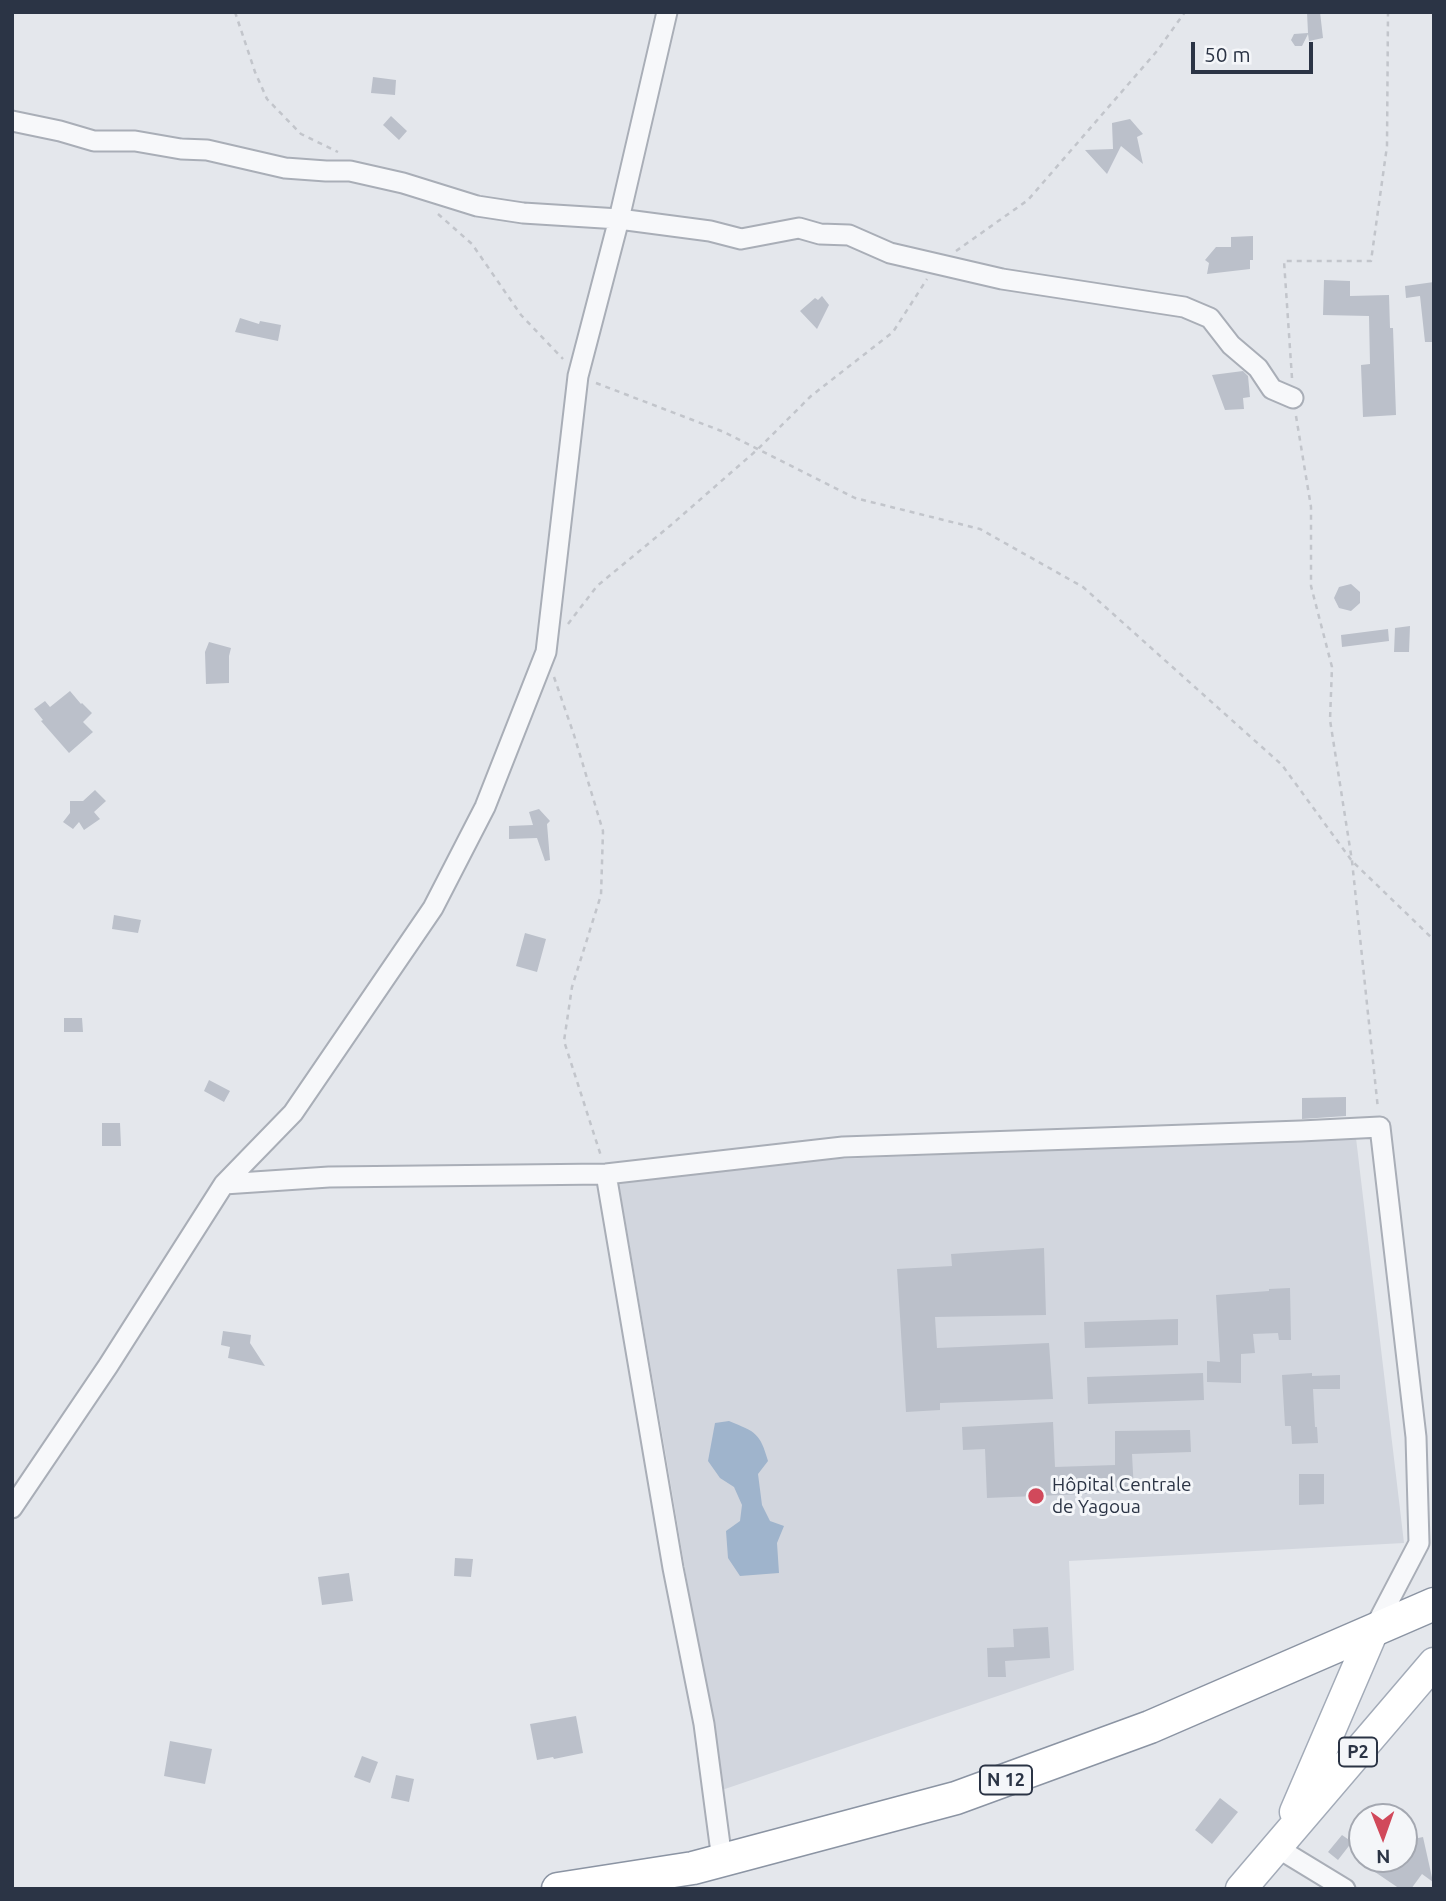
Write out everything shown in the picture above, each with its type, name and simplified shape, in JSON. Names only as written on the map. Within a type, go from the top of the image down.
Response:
[{"type":"highway","name":"N 12","points":[[558,1889],[693,1868],[956,1798],[1150,1727],[1434,1604]]},
{"type":"main road","name":"P2","points":[[1279,1844],[1373,1631]]},
{"type":"main road","name":"P2","points":[[1241,1889],[1434,1663]]},
{"type":"street","points":[[12,1508],[108,1366],[224,1184],[293,1113],[433,908],[485,807],[546,652],[578,376],[619,219],[667,12]]},
{"type":"street","points":[[12,121],[94,141],[135,141],[180,149],[207,150],[285,168],[350,171],[403,183],[477,206],[523,213],[619,219],[710,231],[741,239],[799,229],[820,234],[849,235],[890,253],[1002,279],[1184,307],[1210,318],[1231,345],[1258,368],[1272,389],[1293,398]]},
{"type":"street","points":[[224,1184],[329,1177],[606,1174],[843,1147],[1380,1127],[1416,1437],[1419,1543],[1373,1631]]},
{"type":"street","points":[[606,1174],[673,1568],[704,1724],[722,1860]]},
{"type":"street","points":[[1279,1844],[1345,1889]]},
{"type":"path","points":[[235,12],[267,99],[301,134],[346,156]]},
{"type":"path","points":[[606,1174],[564,1041],[572,987],[601,895],[603,831],[546,652],[597,586],[758,449],[811,396],[893,332],[936,264],[1028,200],[1157,51],[1185,12]]},
{"type":"path","points":[[1380,1127],[1352,860],[1330,720],[1332,667],[1311,586],[1311,507],[1293,398],[1284,261],[1371,261],[1387,146],[1388,12]]},
{"type":"path","points":[[433,209],[472,244],[521,315],[578,376],[724,432],[855,498],[980,529],[1083,587],[1282,765],[1352,860],[1434,940]]},
{"type":"shaded area","name":"Hôpital Centrale de Yagoua","points":[[1356,1138],[1404,1543],[1069,1561],[1074,1670],[722,1790],[616,1168]]},
{"type":"water","points":[[729,1421],[756,1435],[768,1461],[758,1474],[762,1505],[770,1521],[784,1526],[777,1543],[779,1573],[740,1576],[728,1558],[726,1531],[740,1521],[742,1505],[734,1487],[720,1478],[708,1461],[715,1423]]},
{"type":"building","points":[[1307,12],[1320,12],[1323,38],[1309,41],[1308,34],[1302,46],[1295,46],[1291,40],[1294,34],[1308,33]]},
{"type":"building","points":[[373,77],[396,80],[395,95],[371,93]]},
{"type":"building","points":[[391,116],[407,131],[399,140],[383,125]]},
{"type":"building","points":[[1130,119],[1143,134],[1137,137],[1143,164],[1121,146],[1107,174],[1085,150],[1113,149],[1112,123]]},
{"type":"building","points":[[1253,236],[1253,260],[1250,260],[1250,269],[1207,274],[1209,263],[1205,260],[1216,247],[1231,247],[1231,237]]},
{"type":"building","points":[[1324,280],[1350,281],[1350,296],[1389,295],[1396,415],[1363,417],[1361,365],[1370,364],[1369,316],[1323,315]]},
{"type":"building","points":[[1434,282],[1434,342],[1425,342],[1420,296],[1406,298],[1405,286]]},
{"type":"building","points":[[822,296],[829,305],[817,329],[800,311],[815,298],[818,300]]},
{"type":"building","points":[[240,318],[259,324],[260,321],[281,325],[278,341],[235,332]]},
{"type":"building","points":[[1243,371],[1248,376],[1250,397],[1243,398],[1244,409],[1225,410],[1212,375]]},
{"type":"building","points":[[1351,584],[1360,592],[1360,603],[1351,611],[1339,608],[1334,598],[1339,587]]},
{"type":"building","points":[[1410,626],[1409,652],[1394,652],[1395,628]]},
{"type":"building","points":[[1388,629],[1389,641],[1342,647],[1341,635]]},
{"type":"building","points":[[209,642],[231,648],[229,683],[206,684],[205,652]]},
{"type":"building","points":[[70,691],[92,713],[83,722],[93,732],[69,753],[34,709],[45,701],[50,707]]},
{"type":"building","points":[[95,790],[106,801],[94,812],[100,819],[84,830],[79,822],[73,829],[63,822],[70,813],[70,801],[83,801]]},
{"type":"building","points":[[539,809],[550,821],[547,824],[550,860],[545,861],[537,838],[509,839],[509,826],[533,825],[529,812]]},
{"type":"building","points":[[114,915],[141,920],[138,933],[112,929]]},
{"type":"building","points":[[525,933],[546,939],[537,972],[516,966]]},
{"type":"building","points":[[64,1018],[82,1018],[83,1032],[64,1032]]},
{"type":"building","points":[[209,1080],[230,1091],[224,1102],[204,1091]]},
{"type":"building","points":[[1346,1097],[1346,1116],[1302,1119],[1302,1098]]},
{"type":"building","points":[[102,1123],[120,1123],[121,1146],[102,1146]]},
{"type":"building","points":[[1044,1248],[1046,1315],[935,1317],[937,1348],[1049,1343],[1053,1399],[940,1403],[940,1410],[906,1412],[897,1269],[952,1266],[951,1254]]},
{"type":"building","points":[[1290,1288],[1291,1340],[1279,1340],[1278,1333],[1253,1334],[1255,1353],[1241,1354],[1241,1383],[1207,1382],[1207,1361],[1220,1362],[1216,1295]]},
{"type":"building","points":[[1178,1319],[1178,1345],[1085,1348],[1084,1322]]},
{"type":"building","points":[[223,1331],[251,1335],[250,1343],[265,1366],[228,1358],[230,1347],[221,1345]]},
{"type":"building","points":[[1203,1373],[1204,1400],[1088,1404],[1087,1377]]},
{"type":"building","points":[[1312,1373],[1312,1376],[1340,1375],[1340,1389],[1313,1389],[1318,1443],[1292,1444],[1291,1426],[1285,1426],[1282,1375]]},
{"type":"building","points":[[1053,1422],[1055,1467],[1115,1465],[1115,1431],[1190,1430],[1191,1452],[1132,1454],[1134,1492],[987,1498],[985,1449],[963,1450],[962,1427]]},
{"type":"building","points":[[1299,1474],[1324,1474],[1324,1504],[1299,1505]]},
{"type":"building","points":[[455,1558],[473,1559],[471,1577],[454,1576]]},
{"type":"building","points":[[349,1573],[353,1601],[322,1605],[318,1577]]},
{"type":"building","points":[[1048,1627],[1050,1658],[1005,1661],[1006,1677],[988,1677],[987,1648],[1014,1647],[1013,1629]]},
{"type":"building","points":[[576,1716],[583,1753],[537,1760],[530,1724]]},
{"type":"building","points":[[170,1741],[212,1749],[205,1784],[164,1776]]},
{"type":"building","points":[[362,1756],[378,1762],[370,1783],[354,1777]]},
{"type":"building","points":[[396,1775],[414,1779],[409,1802],[391,1798]]},
{"type":"building","points":[[1220,1798],[1238,1812],[1212,1844],[1195,1830]]},
{"type":"building","points":[[1342,1835],[1348,1839],[1348,1847],[1338,1860],[1328,1852]]},
{"type":"building","points":[[1423,1837],[1433,1882],[1422,1874],[1411,1889],[1400,1889],[1376,1873],[1418,1873],[1418,1838]]},
{"type":"place","name":"Hôpital Centrale de Yagoua","points":[[1036,1496]]}]
